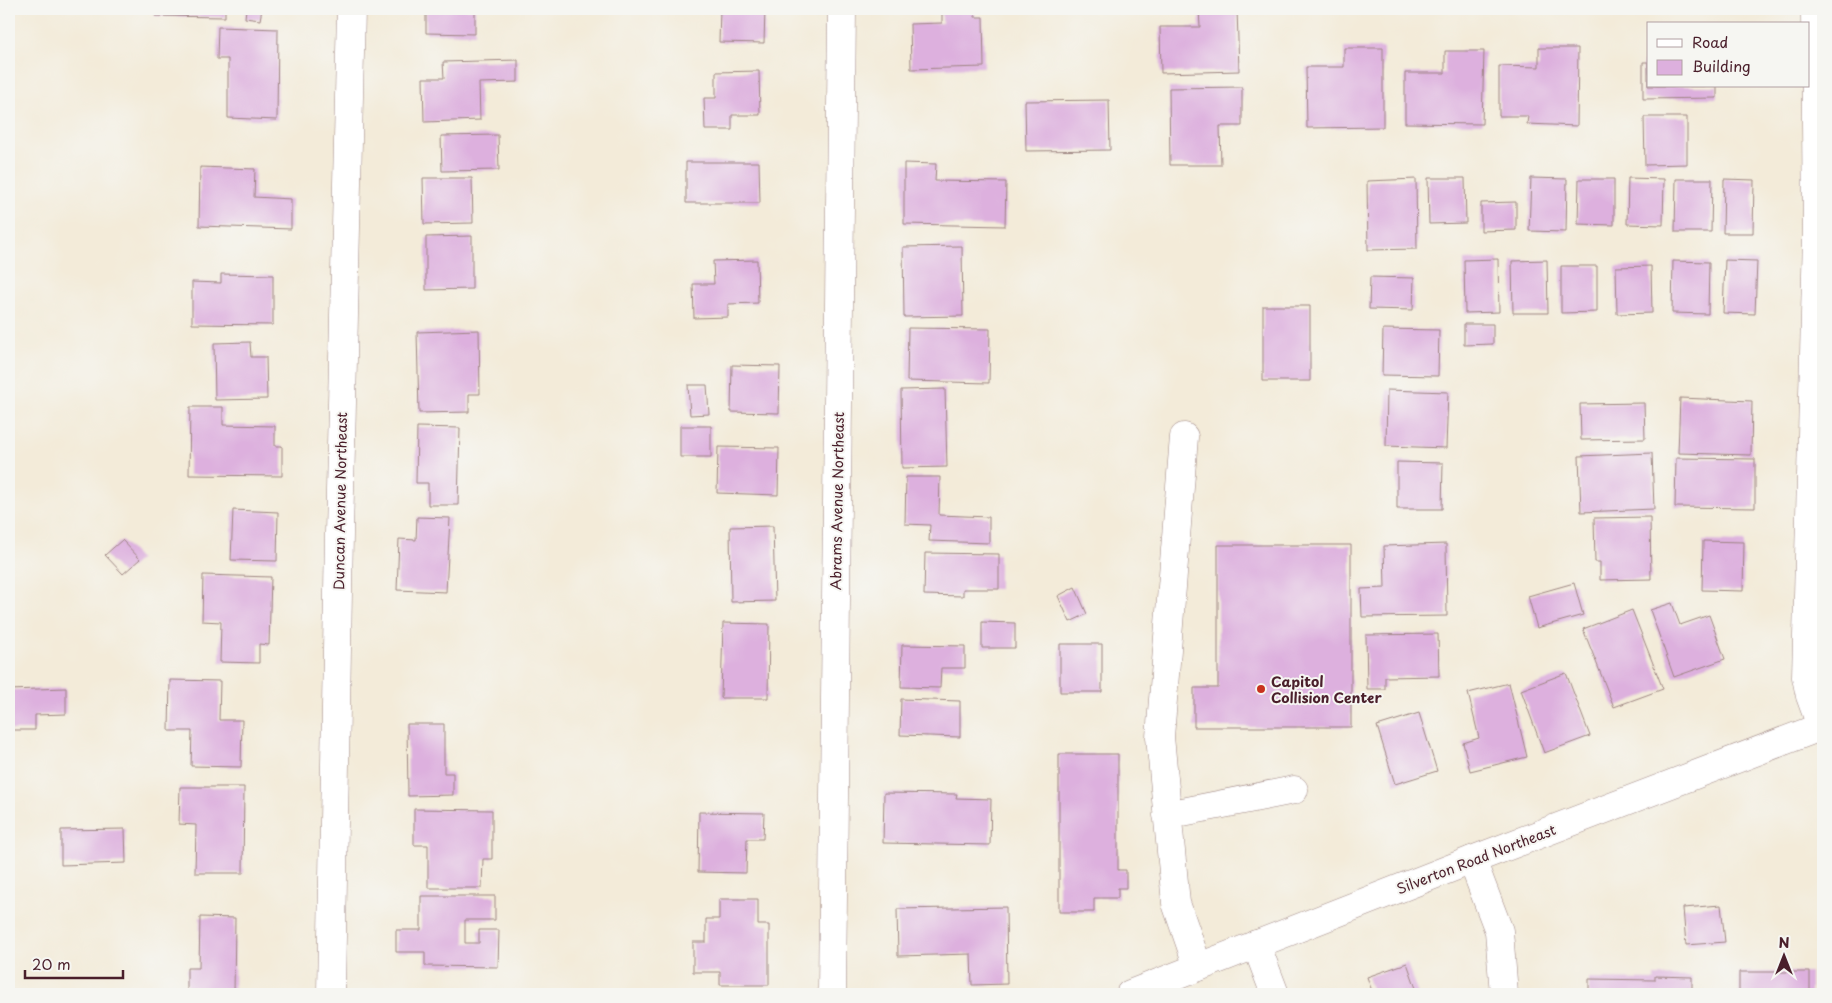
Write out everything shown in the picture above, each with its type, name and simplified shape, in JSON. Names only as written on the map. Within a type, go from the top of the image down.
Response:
[{"type":"street","name":"Duncan Avenue Northeast","points":[[331,994],[339,524],[351,9]]},
{"type":"street","name":"Abrams Avenue Northeast","points":[[832,994],[842,9]]},
{"type":"street","points":[[1815,9],[1817,234],[1806,677],[1810,696],[1822,726]]},
{"type":"street","points":[[1184,437],[1160,737],[1176,903],[1198,967]]},
{"type":"street","name":"Silverton Road Northeast","points":[[1130,994],[1822,726]]},
{"type":"street","points":[[1167,815],[1294,790]]},
{"type":"street","points":[[1472,860],[1500,931],[1504,994]]},
{"type":"street","points":[[1256,944],[1275,994]]},
{"type":"building","points":[[155,9],[225,9],[225,17],[155,16]]},
{"type":"building","points":[[246,9],[262,9],[260,20],[245,18]]},
{"type":"building","points":[[426,9],[475,9],[475,34],[426,33]]},
{"type":"building","points":[[720,9],[765,9],[764,43],[719,42]]},
{"type":"building","points":[[942,9],[975,9],[975,17],[983,17],[984,67],[911,69],[910,24],[942,23]]},
{"type":"building","points":[[1199,9],[1237,9],[1239,71],[1161,73],[1160,27],[1200,27]]},
{"type":"building","points":[[218,27],[278,29],[277,120],[228,118],[228,59],[217,59]]},
{"type":"building","points":[[1344,48],[1383,48],[1383,127],[1307,128],[1306,67],[1344,67]]},
{"type":"building","points":[[1539,48],[1578,48],[1577,126],[1527,124],[1528,116],[1499,116],[1499,66],[1539,67]]},
{"type":"building","points":[[1445,51],[1484,51],[1482,124],[1405,123],[1405,73],[1445,73]]},
{"type":"building","points":[[518,60],[518,82],[479,83],[480,120],[424,122],[423,78],[444,78],[443,62]]},
{"type":"building","points":[[1643,62],[1647,62],[1647,88],[1717,88],[1717,98],[1643,99]]},
{"type":"building","points":[[759,71],[760,115],[732,115],[732,130],[705,130],[704,98],[716,98],[716,72]]},
{"type":"building","points":[[1242,87],[1242,126],[1220,126],[1221,165],[1170,165],[1169,88]]},
{"type":"building","points":[[1109,100],[1110,150],[1026,151],[1025,101]]},
{"type":"building","points":[[1644,117],[1687,117],[1687,164],[1645,165]]},
{"type":"building","points":[[498,135],[499,170],[442,171],[441,136]]},
{"type":"building","points":[[686,162],[759,162],[760,203],[686,203]]},
{"type":"building","points":[[904,163],[936,164],[935,181],[1006,182],[1005,226],[904,224]]},
{"type":"building","points":[[200,167],[255,169],[254,197],[291,199],[291,229],[199,226]]},
{"type":"building","points":[[423,178],[472,178],[473,223],[424,224]]},
{"type":"building","points":[[1428,178],[1465,178],[1466,223],[1429,224]]},
{"type":"building","points":[[1531,178],[1567,179],[1566,232],[1529,231]]},
{"type":"building","points":[[1628,178],[1664,179],[1663,225],[1627,224]]},
{"type":"building","points":[[1416,179],[1417,249],[1368,250],[1367,181]]},
{"type":"building","points":[[1579,179],[1614,179],[1614,225],[1578,224]]},
{"type":"building","points":[[1676,179],[1712,179],[1711,232],[1675,232]]},
{"type":"building","points":[[1724,179],[1754,180],[1753,233],[1723,233]]},
{"type":"building","points":[[1516,202],[1516,230],[1481,231],[1481,203]]},
{"type":"building","points":[[472,236],[472,289],[426,290],[426,237]]},
{"type":"building","points":[[962,246],[963,316],[904,317],[903,247]]},
{"type":"building","points":[[1498,259],[1499,312],[1465,313],[1464,260]]},
{"type":"building","points":[[757,260],[758,303],[728,304],[728,317],[694,318],[693,284],[714,284],[713,261]]},
{"type":"building","points":[[1547,260],[1548,313],[1513,313],[1512,261]]},
{"type":"building","points":[[1725,260],[1757,261],[1755,314],[1723,313]]},
{"type":"building","points":[[1673,261],[1709,262],[1708,314],[1672,313]]},
{"type":"building","points":[[1561,266],[1597,266],[1597,312],[1561,313]]},
{"type":"building","points":[[1651,266],[1652,313],[1617,314],[1616,267]]},
{"type":"building","points":[[221,274],[273,275],[273,325],[192,324],[192,282],[221,283]]},
{"type":"building","points":[[1370,277],[1414,278],[1413,310],[1369,309]]},
{"type":"building","points":[[1263,306],[1310,306],[1310,381],[1263,381]]},
{"type":"building","points":[[1464,324],[1493,324],[1493,344],[1464,345]]},
{"type":"building","points":[[908,328],[990,329],[989,383],[907,381]]},
{"type":"building","points":[[1383,329],[1439,330],[1438,376],[1382,375]]},
{"type":"building","points":[[479,330],[480,394],[469,394],[469,412],[419,413],[417,332]]},
{"type":"building","points":[[250,342],[251,357],[266,357],[267,399],[215,400],[214,343]]},
{"type":"building","points":[[732,365],[780,366],[779,413],[731,412]]},
{"type":"building","points":[[688,385],[707,385],[709,414],[690,415]]},
{"type":"building","points":[[945,389],[947,467],[902,468],[901,390]]},
{"type":"building","points":[[1387,390],[1448,392],[1446,448],[1386,446]]},
{"type":"building","points":[[1680,398],[1752,401],[1751,455],[1678,453]]},
{"type":"building","points":[[1644,403],[1645,439],[1581,440],[1580,404]]},
{"type":"building","points":[[190,407],[223,407],[223,425],[275,426],[275,446],[282,446],[282,476],[189,475]]},
{"type":"building","points":[[680,426],[711,426],[711,457],[680,457]]},
{"type":"building","points":[[417,427],[460,428],[458,505],[428,505],[428,483],[416,483]]},
{"type":"building","points":[[718,447],[779,448],[778,495],[717,493]]},
{"type":"building","points":[[1652,453],[1654,509],[1581,512],[1579,456]]},
{"type":"building","points":[[1676,458],[1755,459],[1755,508],[1675,507]]},
{"type":"building","points":[[1397,462],[1443,463],[1442,509],[1397,509]]},
{"type":"building","points":[[906,477],[940,477],[939,515],[989,517],[989,543],[929,541],[930,525],[905,524]]},
{"type":"building","points":[[233,510],[278,512],[277,561],[231,560]]},
{"type":"building","points":[[417,517],[450,518],[446,592],[397,590],[399,539],[416,540]]},
{"type":"building","points":[[1650,517],[1651,579],[1600,580],[1600,562],[1595,562],[1594,518]]},
{"type":"building","points":[[773,526],[775,601],[731,602],[730,527]]},
{"type":"building","points":[[122,540],[140,559],[123,574],[105,555]]},
{"type":"building","points":[[1703,541],[1744,542],[1743,591],[1702,590]]},
{"type":"building","points":[[1446,544],[1447,616],[1362,617],[1361,589],[1385,588],[1384,546]]},
{"type":"building","points":[[1218,545],[1351,545],[1351,727],[1194,727],[1194,688],[1218,688]]},
{"type":"building","points":[[925,553],[999,554],[999,589],[963,589],[963,596],[924,595]]},
{"type":"building","points":[[203,575],[271,577],[269,645],[259,644],[259,663],[220,662],[221,622],[202,621]]},
{"type":"building","points":[[1574,583],[1583,615],[1537,628],[1528,596]]},
{"type":"building","points":[[1075,587],[1087,614],[1070,622],[1058,596]]},
{"type":"building","points":[[1672,603],[1680,625],[1709,615],[1725,659],[1674,677],[1650,610]]},
{"type":"building","points":[[1632,610],[1663,689],[1614,707],[1583,629]]},
{"type":"building","points":[[982,622],[1015,623],[1015,648],[982,648]]},
{"type":"building","points":[[723,623],[769,624],[768,698],[721,698]]},
{"type":"building","points":[[1438,634],[1439,676],[1385,677],[1385,689],[1367,689],[1366,635]]},
{"type":"building","points":[[1060,644],[1102,644],[1102,692],[1060,692]]},
{"type":"building","points":[[902,645],[965,646],[965,668],[941,668],[940,688],[901,687]]},
{"type":"building","points":[[1566,673],[1590,736],[1544,753],[1521,690]]},
{"type":"building","points":[[170,680],[220,681],[219,720],[242,720],[241,767],[191,766],[192,731],[169,731]]},
{"type":"building","points":[[1509,683],[1527,757],[1470,771],[1463,743],[1479,738],[1468,693]]},
{"type":"building","points":[[66,688],[66,714],[35,715],[35,730],[9,730],[9,690]]},
{"type":"building","points":[[901,699],[960,701],[960,737],[900,735]]},
{"type":"building","points":[[1419,713],[1437,771],[1395,784],[1377,726]]},
{"type":"building","points":[[407,724],[444,724],[444,773],[453,773],[453,795],[408,796]]},
{"type":"building","points":[[1059,754],[1118,754],[1118,870],[1126,870],[1126,888],[1118,888],[1118,898],[1094,898],[1094,912],[1059,912]]},
{"type":"building","points":[[180,787],[244,787],[243,873],[195,873],[196,825],[179,824]]},
{"type":"building","points":[[884,793],[957,794],[956,798],[991,799],[990,845],[883,843]]},
{"type":"building","points":[[414,809],[492,810],[492,859],[483,859],[482,888],[428,888],[428,845],[414,845]]},
{"type":"building","points":[[699,812],[764,813],[763,839],[747,839],[746,873],[698,872]]},
{"type":"building","points":[[125,829],[126,863],[61,865],[61,830]]},
{"type":"building","points":[[421,896],[495,896],[495,920],[465,920],[465,943],[479,943],[479,930],[499,930],[498,967],[425,966],[425,952],[396,952],[396,930],[421,930]]},
{"type":"building","points":[[719,899],[758,899],[758,925],[769,925],[769,985],[720,985],[720,972],[693,972],[693,942],[706,942],[706,919],[719,919]]},
{"type":"building","points":[[1721,905],[1725,942],[1686,945],[1683,908]]},
{"type":"building","points":[[1006,907],[1007,984],[972,985],[971,954],[898,956],[897,909]]},
{"type":"building","points":[[200,917],[235,918],[234,994],[187,994],[187,968],[199,968]]},
{"type":"building","points":[[1407,963],[1418,994],[1373,994],[1367,977]]},
{"type":"building","points":[[1739,972],[1810,972],[1810,994],[1739,994]]},
{"type":"building","points":[[1655,976],[1692,977],[1692,994],[1589,994],[1589,979],[1655,980]]},
{"type":"place","name":"Capitol Collision Center","points":[[1261,689]]}]
